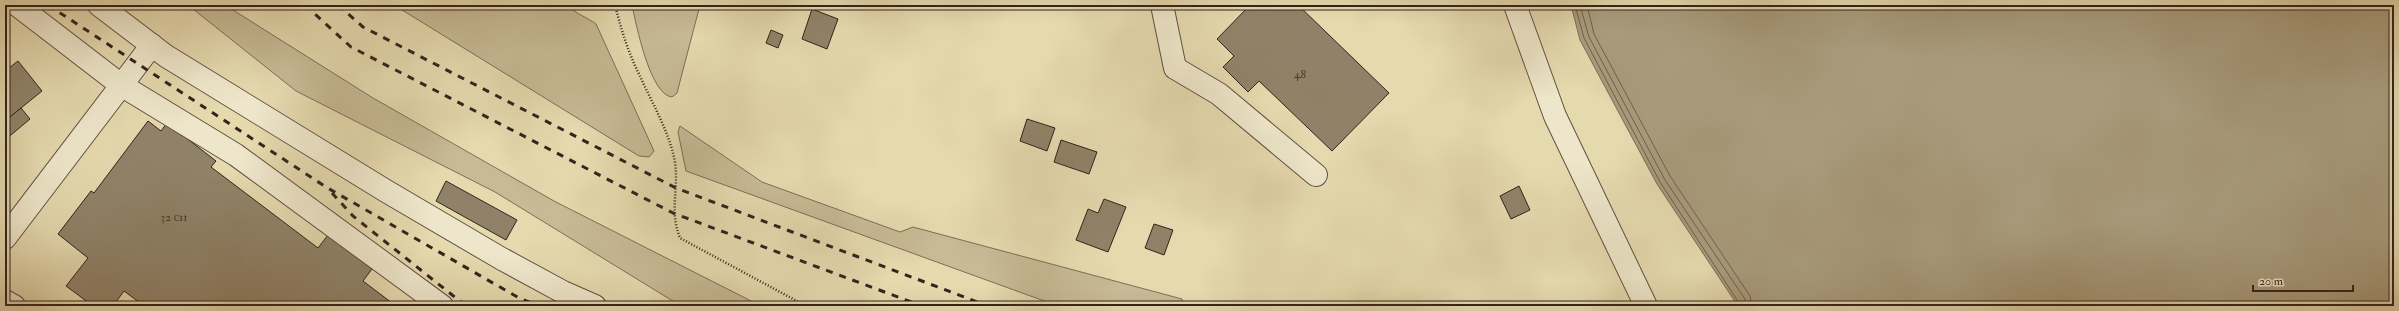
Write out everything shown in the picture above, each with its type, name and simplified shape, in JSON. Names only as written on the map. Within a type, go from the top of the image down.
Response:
[{"type":"lane","points":[[17,5],[121,86],[236,155],[442,306]]},
{"type":"lane","points":[[99,5],[166,56],[386,191],[509,263],[563,292],[595,306]]},
{"type":"lane","points":[[1162,5],[1175,68],[1218,94],[1316,176]]},
{"type":"lane","points":[[1515,5],[1555,116],[1646,306]]},
{"type":"lane","points":[[5,238],[152,45]]},
{"type":"lane","points":[[5,300],[14,306]]},
{"type":"path","points":[[615,5],[624,39],[639,75],[655,104],[675,162],[676,188],[673,213],[680,238],[806,306]]},
{"type":"shaded area","points":[[188,5],[225,5],[373,98],[554,201],[761,306],[681,306],[495,192],[296,91]]},
{"type":"shaded area","points":[[394,5],[568,5],[574,11],[596,24],[654,151],[649,157],[639,156]]},
{"type":"shaded area","points":[[632,5],[700,5],[677,93],[672,97],[664,93],[657,84],[651,72],[645,57]]},
{"type":"shaded area","points":[[680,126],[762,182],[900,232],[913,227],[1182,299],[1184,306],[1058,306],[686,171],[678,132]]},
{"type":"water","points":[[1571,5],[2394,5],[2394,306],[1738,306],[1657,184],[1580,40]]},
{"type":"building","points":[[1250,5],[1298,5],[1389,93],[1332,151],[1259,81],[1248,92],[1223,67],[1234,56],[1217,39]]},
{"type":"building","points":[[812,9],[838,19],[827,49],[802,39]]},
{"type":"building","points":[[771,30],[783,35],[778,48],[766,43]]},
{"type":"building","points":[[18,61],[42,91],[5,121],[5,71]]},
{"type":"building","points":[[21,108],[30,119],[5,140],[5,121]]},
{"type":"building","points":[[1027,119],[1055,128],[1047,151],[1020,141]]},
{"type":"building","points":[[148,121],[161,131],[167,123],[216,161],[211,167],[318,248],[328,235],[372,269],[363,281],[396,306],[144,306],[124,291],[113,306],[93,306],[66,286],[88,258],[58,234],[91,191],[94,193]]},
{"type":"building","points":[[1061,140],[1097,152],[1089,174],[1054,162]]},
{"type":"building","points":[[446,181],[517,220],[506,240],[436,201]]},
{"type":"building","points":[[1519,186],[1530,210],[1511,219],[1500,196]]},
{"type":"building","points":[[1104,199],[1126,207],[1108,252],[1076,240],[1088,209],[1098,213]]},
{"type":"building","points":[[1154,224],[1173,230],[1164,255],[1145,248]]},
{"type":"railway","points":[[48,5],[326,187],[519,298],[540,306]]},
{"type":"railway","points":[[305,5],[351,47],[673,213],[922,306]]},
{"type":"railway","points":[[338,5],[363,27],[676,188],[988,306]]},
{"type":"railway","points":[[332,193],[353,216],[466,306]]}]
